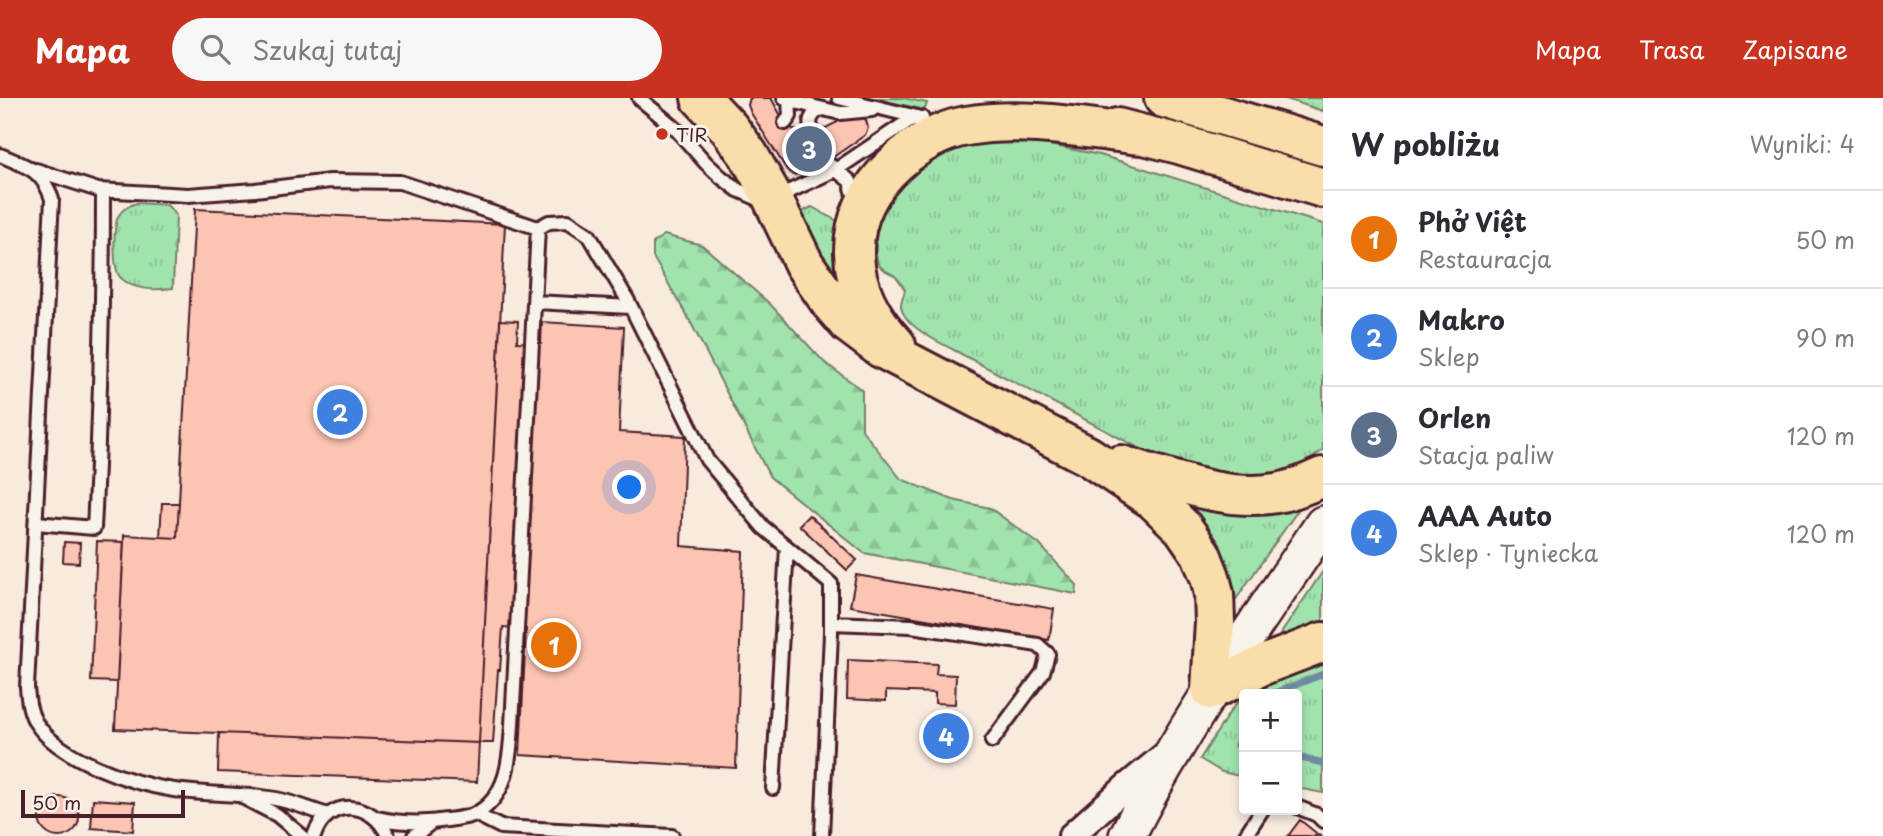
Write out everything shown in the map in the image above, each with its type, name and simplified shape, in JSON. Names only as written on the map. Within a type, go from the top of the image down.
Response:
[{"type":"highway","points":[[701,98],[780,191],[804,264],[841,316],[874,344],[1088,456],[1154,500],[1183,528],[1201,554],[1210,576],[1215,604],[1211,690],[1263,665],[1323,642]]},
{"type":"highway","points":[[1009,98],[1179,144],[1323,188]]},
{"type":"highway","points":[[1164,98],[1323,146]]},
{"type":"highway","points":[[920,368],[888,337],[869,308],[859,288],[853,265],[853,248],[861,210],[886,172],[908,153],[947,131],[965,127],[1009,122],[1141,135]]},
{"type":"highway","points":[[1088,456],[1241,496],[1286,492],[1323,477]]},
{"type":"main road","points":[[1127,836],[1211,690],[1323,524]]},
{"type":"street","points":[[1071,836],[1178,744]]},
{"type":"lane","points":[[639,98],[675,128],[726,182],[755,199],[765,200],[910,120],[922,118]]},
{"type":"lane","points":[[839,98],[965,127]]},
{"type":"lane","points":[[785,123],[790,116],[787,99],[840,113],[891,111]]},
{"type":"lane","points":[[814,134],[810,127],[811,117],[815,111],[823,109]]},
{"type":"lane","points":[[0,155],[103,191],[188,195],[330,181],[400,182],[538,228],[549,222],[568,221],[589,235],[631,307],[707,460],[763,527],[831,584],[822,836]]},
{"type":"lane","points":[[832,165],[850,181],[861,210]]},
{"type":"lane","points":[[31,168],[41,177],[52,199],[27,687],[32,714],[42,731],[62,748],[128,780],[177,791],[277,799],[328,815]]},
{"type":"lane","points":[[36,523],[94,528],[102,335],[103,191]]},
{"type":"lane","points":[[377,818],[396,822],[432,822],[475,814],[490,803],[507,773],[538,228]]},
{"type":"lane","points":[[535,302],[631,307]]},
{"type":"lane","points":[[773,788],[787,547]]},
{"type":"lane","points":[[831,623],[911,626],[1038,645],[1048,654],[1042,672],[992,741]]},
{"type":"lane","points":[[238,795],[277,815],[302,836]]},
{"type":"lane","points":[[314,836],[317,825],[328,815],[341,809],[356,808],[377,818],[388,836]]},
{"type":"lane","points":[[1302,809],[1317,815],[1323,821]]},
{"type":"lane","points":[[475,814],[502,827],[672,836]]},
{"type":"lane","points":[[1246,836],[1259,815]]},
{"type":"lane","points":[[414,836],[432,822]]},
{"type":"green space","points":[[872,98],[904,98],[927,103],[925,109],[921,109]]},
{"type":"green space","points":[[1284,98],[1323,98],[1323,111],[1286,99]]},
{"type":"green space","points":[[1009,140],[1100,155],[1323,224],[1323,450],[1298,469],[1287,473],[1235,479],[1148,453],[938,342],[914,326],[903,313],[901,306],[905,290],[896,277],[878,263],[878,225],[887,200],[898,183],[929,159],[968,146]]},
{"type":"green space","points":[[137,203],[167,205],[176,215],[173,288],[139,287],[126,282],[118,273],[114,247],[117,220],[124,209]]},
{"type":"green space","points":[[812,207],[839,222],[848,300],[794,216]]},
{"type":"green space","points":[[664,235],[702,245],[770,304],[824,362],[862,390],[862,430],[901,479],[953,500],[990,508],[1039,544],[1077,585],[1076,594],[864,553],[770,477],[690,321],[653,257],[653,243]]},
{"type":"green space","points":[[1165,489],[1305,500],[1232,605]]},
{"type":"green space","points":[[1323,571],[1323,627],[1281,638],[1280,635]]},
{"type":"green space","points":[[1323,653],[1323,793],[1302,789],[1302,689],[1255,689]]},
{"type":"green space","points":[[1239,701],[1239,776],[1222,772],[1200,759]]},
{"type":"building","points":[[750,98],[771,98],[785,123],[793,129],[814,134],[851,115],[861,115],[868,128],[865,135],[826,162],[803,174],[793,175],[787,170],[751,113],[748,105]]},
{"type":"building","points":[[195,209],[505,224],[479,743],[115,729],[124,535],[177,538]]},
{"type":"building","points":[[500,320],[518,321],[517,342],[541,343],[542,322],[624,327],[619,432],[685,436],[681,546],[743,551],[736,768],[520,755],[526,629],[503,627],[493,743],[479,743]]},
{"type":"building","points":[[162,503],[179,503],[177,538],[160,537]]},
{"type":"building","points":[[809,515],[857,560],[847,570],[799,525]]},
{"type":"building","points":[[97,541],[124,542],[117,682],[91,681]]},
{"type":"building","points":[[64,542],[80,543],[79,563],[63,562]]},
{"type":"building","points":[[856,575],[1054,609],[1049,640],[850,606]]},
{"type":"building","points":[[546,629],[564,630],[562,662],[544,661]]},
{"type":"building","points":[[848,660],[937,664],[936,674],[956,675],[955,704],[935,703],[935,693],[886,691],[886,701],[847,699]]},
{"type":"building","points":[[219,733],[479,743],[477,782],[218,772]]},
{"type":"building","points":[[59,797],[67,798],[73,803],[78,809],[78,825],[73,831],[67,836],[59,837],[51,836],[45,831],[40,825],[39,817],[40,809],[45,803],[51,798]]},
{"type":"building","points":[[93,799],[135,802],[133,831],[91,828]]},
{"type":"building","points":[[1300,820],[1320,836],[1288,836]]},
{"type":"waterway","points":[[1285,689],[1323,674]]},
{"type":"waterway","points":[[1239,740],[1239,746]]},
{"type":"waterway","points":[[1302,758],[1323,763]]},
{"type":"place","name":"TIR","points":[[662,134]]},
{"type":"place","name":"Orlen","points":[[809,149]]},
{"type":"place","name":"Makro","points":[[340,412]]},
{"type":"place","name":"Phở Việt","points":[[554,645]]},
{"type":"place","name":"AAA Auto","points":[[946,736]]}]
